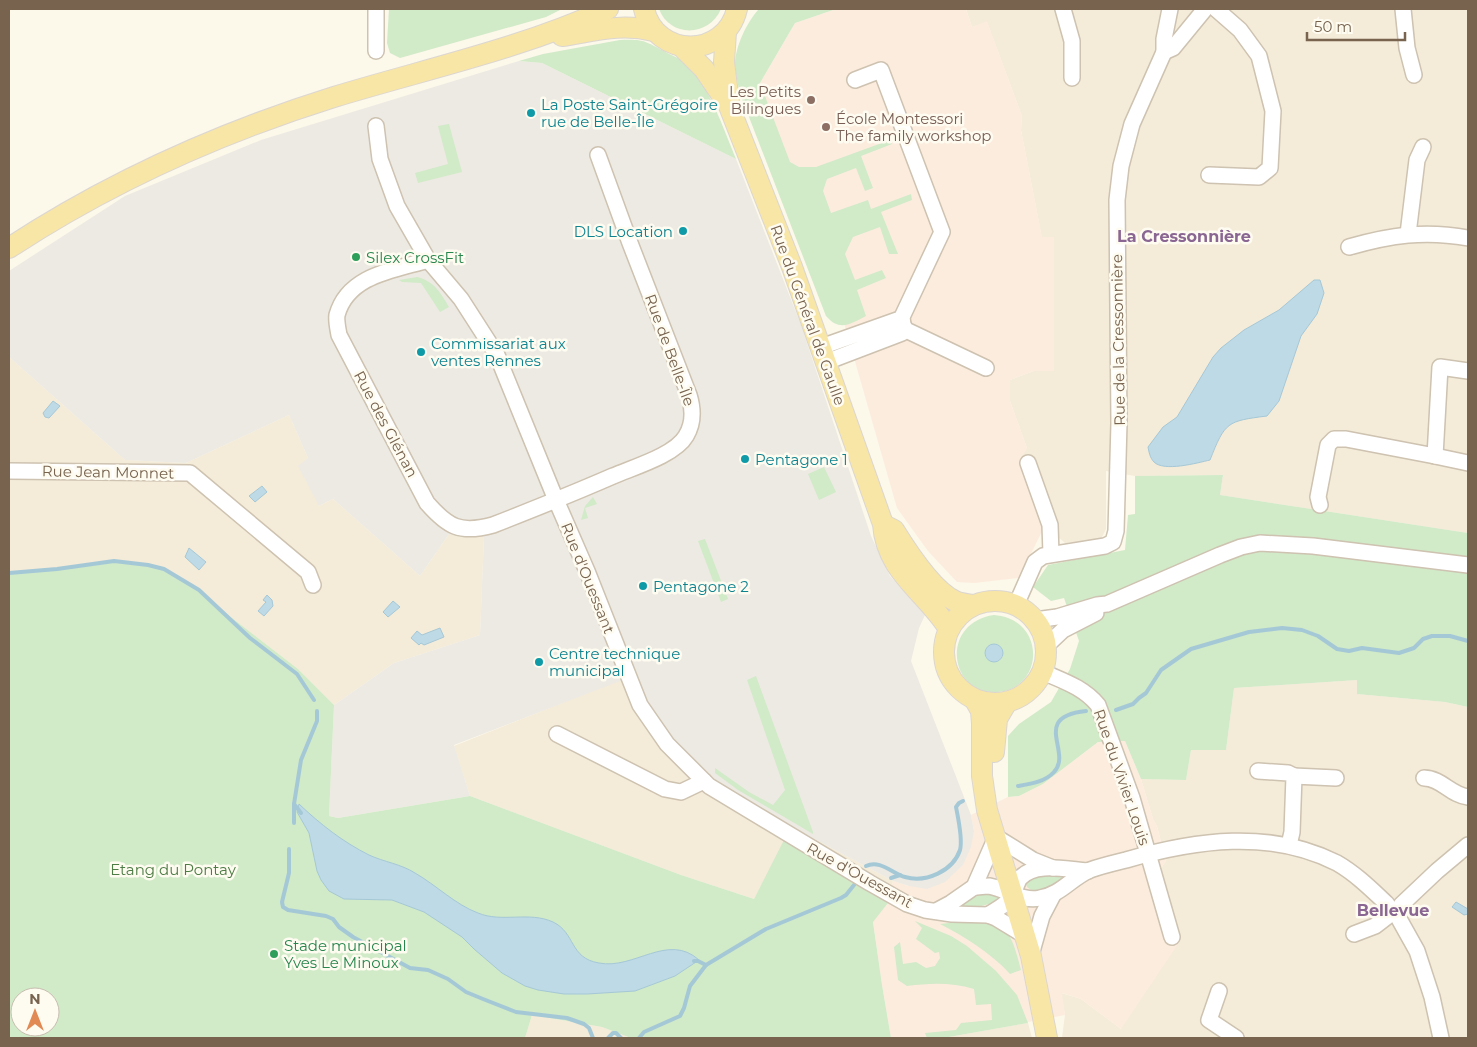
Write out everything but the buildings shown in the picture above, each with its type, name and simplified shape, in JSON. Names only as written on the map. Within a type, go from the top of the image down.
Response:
[{"type":"main road","points":[[9,248],[59,216],[111,188],[168,160],[222,137],[333,98],[529,41],[608,9]]},
{"type":"main road","points":[[644,9],[654,31],[662,38],[682,47],[706,45],[716,40],[726,32],[737,9]]},
{"type":"main road","points":[[529,41],[619,27],[634,27],[654,31]]},
{"type":"main road","name":"Rue du Général de Gaulle","points":[[726,32],[724,62],[729,106]]},
{"type":"main road","name":"Rue du Général de Gaulle","points":[[682,47],[704,69],[729,106],[792,266],[883,524],[884,535],[898,570],[941,617],[949,629]]},
{"type":"main road","name":"Rue du Général de Gaulle","points":[[883,524],[894,530],[913,560],[945,594],[961,603],[974,605]]},
{"type":"main road","points":[[988,601],[1002,601],[1016,605],[1035,620],[1042,632],[1046,646],[1043,672],[1034,686],[1022,696],[1007,702],[996,704],[976,700],[962,693],[952,682],[946,668],[943,653],[944,641],[949,629],[964,611],[974,605],[988,601]]},
{"type":"main road","points":[[976,700],[981,712],[982,722],[983,793],[1031,956],[1046,1038]]},
{"type":"main road","points":[[996,837],[994,748],[997,719],[1007,702]]},
{"type":"street","points":[[376,9],[376,50]]},
{"type":"street","points":[[1063,9],[1072,41],[1072,78]]},
{"type":"street","name":"Rue de la Cressonnière","points":[[1051,554],[1106,546],[1113,542],[1116,531],[1119,423],[1117,200],[1121,166],[1132,124],[1164,52],[1164,39],[1170,9]]},
{"type":"street","points":[[1187,9],[1200,9]]},
{"type":"street","name":"Rue de la Cressonnière","points":[[1164,52],[1173,48],[1205,9]]},
{"type":"street","points":[[1209,175],[1258,177],[1270,168],[1273,111],[1259,56],[1240,30],[1216,9]]},
{"type":"street","points":[[1403,9],[1406,48],[1414,75]]},
{"type":"street","points":[[855,80],[881,70],[942,232],[902,317],[903,325]]},
{"type":"street","name":"Rue d'Ouessant","points":[[376,126],[380,159],[389,187],[401,214],[428,260],[461,299],[498,355],[640,705],[668,744],[704,782],[870,884],[908,904],[925,910],[952,914],[988,915],[1024,935]]},
{"type":"street","points":[[1408,234],[1417,160],[1423,147]]},
{"type":"street","name":"Rue de Belle-Île","points":[[556,500],[659,456],[678,445],[686,436],[692,418],[692,406],[689,395],[598,155]]},
{"type":"street","points":[[1349,248],[1376,239],[1408,234],[1452,235],[1468,238]]},
{"type":"street","name":"Rue des Glénan","points":[[428,260],[373,277],[358,284],[345,298],[337,317],[339,334],[427,503],[441,520],[452,526],[465,528],[493,525],[556,500]]},
{"type":"street","points":[[823,354],[897,320],[906,330],[986,368]]},
{"type":"street","points":[[1435,456],[1440,367],[1468,372]]},
{"type":"street","points":[[1320,505],[1318,497],[1326,454],[1328,446],[1334,439],[1346,439],[1468,463]]},
{"type":"street","points":[[1016,605],[1036,562],[1043,556],[1051,554],[1050,525],[1028,463]]},
{"type":"street","name":"Rue Jean Monnet","points":[[9,471],[190,473],[308,572],[313,585]]},
{"type":"street","points":[[1035,620],[1057,617],[1097,605],[1107,604],[1220,555],[1241,547],[1260,543],[1313,546],[1468,566]]},
{"type":"street","points":[[1046,646],[1063,630],[1101,610],[1107,604]]},
{"type":"street","name":"Rue du Vivier Louis","points":[[1043,672],[1078,687],[1090,695],[1098,705],[1132,798],[1172,937]]},
{"type":"street","points":[[558,734],[665,789],[681,792],[704,782]]},
{"type":"street","points":[[1258,771],[1288,773],[1294,776],[1336,778]]},
{"type":"street","points":[[1289,845],[1292,832],[1294,776]]},
{"type":"street","points":[[1424,778],[1433,778],[1460,796],[1468,797]]},
{"type":"street","points":[[974,887],[996,837],[1033,860],[1053,868]]},
{"type":"street","points":[[936,911],[974,887],[987,886],[1025,898],[1038,898],[1053,895],[1088,871],[1149,853],[1202,843],[1251,840],[1289,845],[1336,863],[1362,880],[1393,910],[1417,951],[1432,997],[1441,1038]]},
{"type":"street","points":[[1354,934],[1375,926],[1468,845]]},
{"type":"street","points":[[988,915],[1006,904],[1013,894],[1019,879],[1035,869],[1053,868],[1088,871]]},
{"type":"street","points":[[1031,956],[1042,916],[1053,895]]},
{"type":"street","points":[[1219,990],[1209,1020],[1236,1038]]},
{"type":"shaded area","points":[[836,9],[966,9],[972,27],[987,21],[1022,116],[1021,130],[1042,237],[1054,237],[1054,371],[1034,371],[1010,380],[1010,401],[1027,448],[1020,459],[1045,525],[1019,578],[974,583],[957,582],[928,551],[897,508],[844,323],[760,83],[795,23]]},
{"type":"shaded area","points":[[966,9],[1468,9],[1468,533],[1220,495],[1223,475],[1135,476],[1106,471],[1106,529],[1101,539],[1065,543],[1045,525],[1020,458],[1027,448],[1010,401],[1010,380],[1034,371],[1053,371],[1054,237],[1042,238],[1021,130],[1022,116],[987,22],[972,27]]},
{"type":"shaded area","points":[[519,61],[542,63],[736,159],[801,325],[871,536],[890,576],[925,615],[919,628],[911,661],[971,815],[974,831],[971,847],[963,865],[945,882],[927,889],[893,881],[792,827],[719,784],[696,767],[672,741],[628,678],[454,745],[470,796],[338,818],[329,816],[334,705],[394,663],[480,635],[484,535],[449,534],[420,576],[333,499],[319,506],[298,466],[308,458],[289,415],[186,463],[125,460],[9,357],[9,271],[125,196],[261,140]]},
{"type":"shaded area","points":[[9,357],[125,460],[186,463],[289,415],[308,458],[319,506],[333,499],[420,576],[449,534],[484,535],[480,635],[394,663],[334,705],[298,669],[183,580],[164,569],[114,561],[9,573]]},
{"type":"shaded area","points":[[628,677],[719,785],[792,827],[893,881],[888,903],[785,841],[754,899],[681,875],[470,796],[454,746]]},
{"type":"shaded area","points":[[1357,680],[1357,694],[1445,702],[1468,707],[1468,1038],[1062,1038],[1065,1015],[1061,993],[1081,999],[1121,1029],[1160,870],[1166,861],[1157,826],[1153,819],[1141,779],[1186,780],[1191,750],[1226,750],[1234,688]]},
{"type":"shaded area","points":[[1125,741],[1141,779],[1153,819],[1157,826],[1166,861],[1160,870],[1179,930],[1178,944],[1121,1029],[1081,999],[1062,993],[1065,1015],[943,1038],[891,1038],[873,921],[888,903],[893,881],[909,886],[974,831],[971,815],[1008,797],[1019,796],[1043,784],[1098,742]]},
{"type":"shaded area","points":[[532,1015],[602,1027],[631,1038],[525,1038]]},
{"type":"shaded area","points":[[1028,1023],[1032,1038],[943,1038]]},
{"type":"green space","points":[[389,9],[562,9],[546,17],[400,58],[390,53],[387,43]]},
{"type":"green space","points":[[659,9],[721,9],[708,25],[690,30],[680,29],[672,25],[664,18]]},
{"type":"green space","points":[[759,9],[836,9],[795,23],[760,83],[790,162],[799,167],[816,167],[890,140],[892,144],[861,156],[873,188],[865,191],[856,168],[827,179],[823,191],[831,213],[868,200],[871,209],[911,194],[912,200],[881,212],[898,254],[889,254],[880,227],[853,237],[845,254],[855,280],[882,270],[886,278],[857,290],[866,316],[850,324],[836,324],[826,316],[739,91],[735,70],[737,49],[746,27]]},
{"type":"green space","points":[[620,40],[639,40],[648,43],[682,60],[693,71],[708,94],[736,159],[542,63],[519,61],[543,54]]},
{"type":"green space","points":[[449,124],[462,172],[418,183],[415,173],[448,164],[438,126]]},
{"type":"green space","points":[[417,277],[428,281],[440,292],[449,307],[440,312],[421,283],[402,282],[399,280]]},
{"type":"green space","points":[[824,467],[836,492],[819,500],[808,474]]},
{"type":"green space","points":[[1223,475],[1220,495],[1468,533],[1468,707],[1445,702],[1357,694],[1357,680],[1234,688],[1226,750],[1191,750],[1186,780],[1141,779],[1125,741],[1098,742],[1043,784],[1019,796],[1008,797],[1008,736],[1019,724],[1051,702],[1070,669],[1079,641],[1064,598],[1051,601],[1033,587],[1048,565],[1125,550],[1128,515],[1135,514],[1135,476]]},
{"type":"green space","points":[[593,497],[597,504],[585,508],[588,518],[581,520],[585,506]]},
{"type":"green space","points":[[705,539],[728,599],[721,602],[698,541]]},
{"type":"green space","name":"Etang du Pontay","points":[[114,561],[164,569],[183,580],[298,669],[334,705],[329,816],[338,818],[470,796],[681,875],[754,899],[784,840],[888,903],[873,922],[891,1038],[631,1038],[602,1027],[532,1015],[525,1038],[9,1038],[9,573]]},
{"type":"green space","points":[[994,615],[1011,619],[1023,628],[1031,640],[1033,654],[1031,667],[1025,679],[1013,688],[998,692],[982,690],[969,683],[961,672],[957,658],[958,644],[965,631],[976,621]],"holes":[[[988,646],[1003,656],[999,661],[986,658],[985,652]]]},
{"type":"green space","points":[[756,676],[813,834],[738,790],[715,773],[715,768],[749,792],[773,805],[785,790],[747,680]]},
{"type":"green space","points":[[1037,875],[1070,875],[1047,891],[1035,893],[1026,884]]},
{"type":"green space","points":[[980,895],[992,895],[998,898],[982,906],[961,906],[971,898]]},
{"type":"green space","points":[[976,920],[988,922],[1004,929],[1016,950],[1021,970],[1010,974],[995,959],[977,946],[940,924]]},
{"type":"green space","points":[[915,921],[951,936],[967,946],[996,971],[1017,995],[1028,1023],[943,1038],[927,1038],[925,1033],[956,1030],[961,1023],[992,1020],[991,1004],[976,1005],[974,989],[940,984],[907,986],[898,980],[894,947],[900,942],[903,964],[916,962],[926,968],[935,966],[940,958],[939,952],[935,953],[916,939],[922,928]]},
{"type":"water","points":[[1314,280],[1320,280],[1324,293],[1317,314],[1301,336],[1279,401],[1267,416],[1235,422],[1229,426],[1220,438],[1210,460],[1173,467],[1159,465],[1154,462],[1148,447],[1163,427],[1177,417],[1213,357],[1221,348],[1244,330],[1279,310]]},
{"type":"water","points":[[53,401],[60,406],[49,418],[45,417],[43,413]]},
{"type":"water","points":[[262,486],[267,492],[255,502],[249,496]]},
{"type":"water","points":[[189,548],[206,562],[199,570],[185,557]]},
{"type":"water","points":[[267,595],[272,600],[273,606],[264,616],[258,611],[266,602],[263,600]]},
{"type":"water","points":[[393,601],[400,607],[388,617],[383,612]]},
{"type":"water","points":[[440,628],[444,637],[424,645],[421,643],[419,645],[411,638],[417,631],[422,635]]},
{"type":"water","points":[[994,644],[1001,646],[1003,653],[1001,660],[994,662],[987,660],[985,653],[987,646]]},
{"type":"water","points":[[299,804],[350,844],[369,855],[410,870],[454,900],[478,913],[496,917],[535,917],[553,922],[566,932],[577,951],[589,960],[612,964],[625,962],[663,950],[675,950],[687,952],[699,960],[675,976],[635,991],[564,994],[525,986],[502,973],[462,937],[424,912],[392,900],[344,899],[329,891],[317,871],[309,833],[297,812]]},
{"type":"water","points":[[1456,902],[1468,909],[1468,914],[1464,915],[1452,907]]},
{"type":"waterway","points":[[9,573],[114,561],[164,569],[199,590],[250,638],[297,674],[314,700]]},
{"type":"waterway","points":[[1116,710],[1133,704],[1146,693],[1161,670],[1191,649],[1249,632],[1282,628],[1302,630],[1318,636],[1337,649],[1349,651],[1362,648],[1399,653],[1414,648],[1423,639],[1432,636],[1450,636],[1468,641]]},
{"type":"waterway","points":[[301,813],[294,804],[301,760],[317,721],[317,711]]},
{"type":"waterway","points":[[1018,786],[1042,780],[1054,772],[1059,764],[1056,728],[1060,720],[1069,715],[1086,711]]},
{"type":"waterway","points":[[866,866],[876,864],[905,877],[913,878],[930,877],[938,874],[951,864],[960,850],[961,834],[956,807],[963,801]]},
{"type":"waterway","points":[[294,804],[294,823]]},
{"type":"waterway","points":[[289,849],[289,873],[282,902],[283,907],[288,910],[326,916],[333,919],[339,927],[353,937],[410,968],[428,970],[448,979],[466,992],[516,1012],[567,1018],[584,1024],[589,1028],[593,1038]]},
{"type":"waterway","points":[[891,878],[900,875]]},
{"type":"waterway","points":[[694,961],[706,965],[766,929],[841,898],[854,885]]},
{"type":"waterway","points":[[639,1038],[644,1032],[680,1016],[690,986],[706,965]]},
{"type":"waterway","points":[[608,1038],[613,1033],[616,1033],[621,1038]]},
{"type":"place","name":"Les Petits Bilingues","points":[[811,100]]},
{"type":"place","name":"La Poste Saint-Grégoire rue de Belle-Île","points":[[531,113]]},
{"type":"place","name":"École Montessori The family workshop","points":[[826,127]]},
{"type":"place","name":"DLS Location","points":[[683,231]]},
{"type":"place","name":"Silex CrossFit","points":[[356,257]]},
{"type":"place","name":"Commissariat aux ventes Rennes","points":[[421,352]]},
{"type":"place","name":"Pentagone 1","points":[[745,459]]},
{"type":"place","name":"Pentagone 2","points":[[643,586]]},
{"type":"place","name":"Centre technique municipal","points":[[539,662]]},
{"type":"place","name":"Stade municipal Yves Le Minoux","points":[[274,954]]},
{"type":"district","name":"La Cressonnière","points":[[1184,236]]},
{"type":"district","name":"Bellevue","points":[[1393,910]]}]
